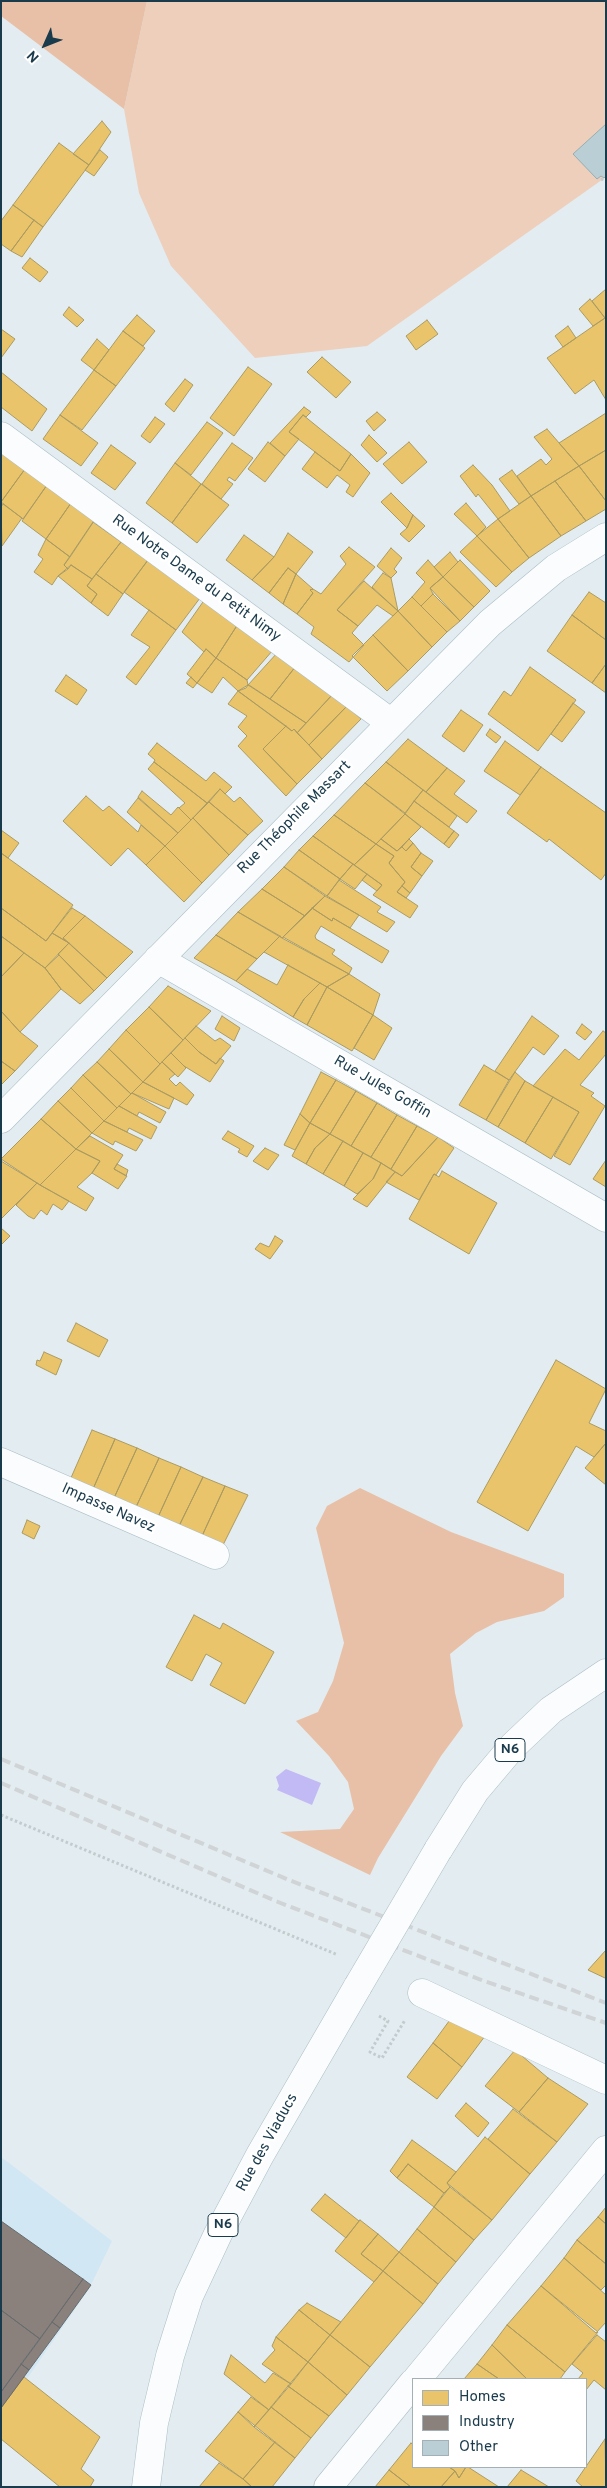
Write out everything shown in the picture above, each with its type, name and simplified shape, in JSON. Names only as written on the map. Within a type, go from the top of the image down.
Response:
[{"type":"street","name":"Rue Notre Dame du Petit Nimy","points":[[1,436],[390,722]]},
{"type":"street","name":"Rue Théophile Massart","points":[[1,1119],[390,722],[490,623],[556,568],[606,537]]},
{"type":"street","name":"Rue Jules Goffin","points":[[158,959],[606,1218]]},
{"type":"street","name":"Impasse Navez","points":[[1,1462],[214,1555]]},
{"type":"street","name":"Rue des Viaducs","points":[[146,2487],[154,2423],[170,2356],[189,2296],[218,2234],[260,2155],[438,1850],[475,1791],[513,1746],[551,1710],[606,1673]]},
{"type":"street","points":[[422,1994],[606,2080]]},
{"type":"street","points":[[418,2378],[606,2150]]},
{"type":"street","points":[[328,2487],[412,2384]]},
{"type":"path","points":[[602,180],[606,177]]},
{"type":"path","points":[[1,1815],[313,1944]]},
{"type":"path","points":[[388,2021],[370,2052],[382,2058],[422,1994]]},
{"type":"shaded area","points":[[1,1],[147,1],[124,109],[1,16]]},
{"type":"shaded area","points":[[147,1],[606,1],[606,177],[367,346],[255,358],[171,266],[139,193],[124,109]]},
{"type":"shaded area","points":[[360,1488],[451,1532],[564,1574],[564,1597],[544,1611],[497,1622],[476,1633],[450,1654],[455,1693],[463,1726],[441,1756],[378,1858],[370,1875],[280,1832],[340,1829],[354,1809],[348,1782],[329,1756],[296,1721],[318,1712],[333,1681],[344,1643],[316,1528],[327,1506]]},
{"type":"shaded area","points":[[286,1769],[321,1783],[312,1805],[277,1790],[279,1786],[276,1777]]},
{"type":"shaded area","points":[[1,2157],[112,2241],[89,2289],[1,2416]]},
{"type":"building: Homes","points":[[102,121],[111,132],[89,165],[73,154]]},
{"type":"building: Homes","points":[[59,143],[89,165],[43,227],[13,205]]},
{"type":"building: Homes","points":[[100,150],[108,157],[94,176],[85,170]]},
{"type":"building: Homes","points":[[13,205],[34,220],[11,251],[1,244],[1,221]]},
{"type":"building: Homes","points":[[34,220],[43,227],[22,257],[11,251]]},
{"type":"building: Homes","points":[[30,258],[48,272],[40,282],[22,268]]},
{"type":"building: Homes","points":[[606,289],[606,400],[594,380],[575,394],[547,358],[605,318],[592,301]]},
{"type":"building: Homes","points":[[590,299],[605,318],[593,326],[579,309]]},
{"type":"building: Homes","points":[[69,307],[84,320],[77,327],[63,315]]},
{"type":"building: Homes","points":[[137,315],[155,331],[143,346],[123,331]]},
{"type":"building: Homes","points":[[427,320],[438,334],[416,350],[406,336]]},
{"type":"building: Homes","points":[[568,326],[576,338],[563,347],[555,336]]},
{"type":"building: Homes","points":[[1,329],[15,339],[1,358]]},
{"type":"building: Homes","points":[[123,331],[145,348],[116,386],[94,370]]},
{"type":"building: Homes","points":[[97,339],[109,350],[94,370],[81,360]]},
{"type":"building: Homes","points":[[322,357],[351,382],[336,398],[307,372]]},
{"type":"building: Homes","points":[[248,367],[272,384],[234,436],[210,418]]},
{"type":"building: Homes","points":[[94,370],[116,386],[82,430],[60,415]]},
{"type":"building: Homes","points":[[1,372],[47,409],[32,431],[1,407]]},
{"type":"building: Homes","points":[[185,379],[193,385],[174,412],[165,404]]},
{"type":"building: Homes","points":[[304,407],[311,412],[306,417],[303,415],[289,432],[299,439],[285,456],[270,443]]},
{"type":"building: Homes","points":[[377,412],[386,420],[374,431],[366,421]]},
{"type":"building: Homes","points":[[606,413],[606,450],[579,466],[559,443]]},
{"type":"building: Homes","points":[[60,415],[98,443],[81,466],[43,439]]},
{"type":"building: Homes","points":[[303,415],[351,454],[340,471],[289,432]]},
{"type":"building: Homes","points":[[155,417],[165,424],[150,443],[141,436]]},
{"type":"building: Homes","points":[[207,422],[223,433],[191,475],[175,463]]},
{"type":"building: Homes","points":[[547,429],[579,466],[531,496],[517,476],[541,459],[546,465],[552,459],[534,437]]},
{"type":"building: Homes","points":[[369,435],[387,453],[377,462],[361,445]]},
{"type":"building: Homes","points":[[268,442],[285,456],[265,482],[248,469]]},
{"type":"building: Homes","points":[[409,442],[427,462],[402,484],[383,464]]},
{"type":"building: Homes","points":[[232,443],[253,458],[235,481],[229,477],[227,480],[233,484],[221,499],[202,484]]},
{"type":"building: Homes","points":[[111,445],[136,463],[115,490],[91,473]]},
{"type":"building: Homes","points":[[606,450],[606,501],[579,466]]},
{"type":"building: Homes","points":[[1,452],[25,469],[1,502]]},
{"type":"building: Homes","points":[[315,452],[340,471],[351,454],[370,473],[353,497],[346,492],[350,485],[337,475],[327,488],[302,469]]},
{"type":"building: Homes","points":[[175,463],[201,484],[172,523],[146,503]]},
{"type":"building: Homes","points":[[473,465],[492,485],[510,511],[498,519],[478,494],[476,497],[460,476]]},
{"type":"building: Homes","points":[[579,466],[606,501],[606,509],[586,521],[555,481]]},
{"type":"building: Homes","points":[[25,469],[47,485],[23,519],[1,502]]},
{"type":"building: Homes","points":[[512,470],[531,496],[519,504],[499,479]]},
{"type":"building: Homes","points":[[555,481],[586,521],[561,536],[531,496]]},
{"type":"building: Homes","points":[[201,484],[229,505],[197,543],[172,523]]},
{"type":"building: Homes","points":[[47,485],[71,503],[46,539],[22,521]]},
{"type":"building: Homes","points":[[391,493],[413,515],[407,528],[381,502]]},
{"type":"building: Homes","points":[[531,496],[561,536],[529,558],[498,519]]},
{"type":"building: Homes","points":[[71,503],[94,521],[70,557],[46,539]]},
{"type":"building: Homes","points":[[466,503],[486,527],[477,536],[454,514]]},
{"type":"building: Homes","points":[[3,504],[22,518],[2,546],[1,507]]},
{"type":"building: Homes","points":[[413,515],[425,526],[409,542],[400,534],[407,528]]},
{"type":"building: Homes","points":[[498,519],[529,558],[512,572],[477,536]]},
{"type":"building: Homes","points":[[93,522],[121,542],[92,579],[71,565],[68,569],[64,565]]},
{"type":"building: Homes","points":[[288,533],[313,552],[296,574],[288,568],[269,593],[252,580],[274,557]]},
{"type":"building: Homes","points":[[244,535],[274,557],[252,580],[226,560]]},
{"type":"building: Homes","points":[[477,536],[512,572],[496,587],[460,552]]},
{"type":"building: Homes","points":[[46,539],[70,557],[64,565],[68,569],[58,576],[52,585],[34,572],[43,559],[38,555]]},
{"type":"building: Homes","points":[[121,542],[148,560],[123,594],[96,574]]},
{"type":"building: Homes","points":[[349,547],[375,567],[337,610],[358,626],[352,633],[364,645],[349,662],[311,634],[314,627],[297,614],[313,593],[310,590],[313,589],[321,594],[346,564],[340,556]]},
{"type":"building: Homes","points":[[391,548],[402,558],[394,569],[397,572],[391,578],[377,566]]},
{"type":"building: Homes","points":[[450,552],[458,562],[443,577],[434,567]]},
{"type":"building: Homes","points":[[148,560],[200,598],[176,630],[124,592]]},
{"type":"building: Homes","points":[[428,560],[443,577],[430,588],[433,594],[421,606],[412,597],[425,582],[416,573]]},
{"type":"building: Homes","points":[[460,560],[490,591],[474,607],[443,577]]},
{"type":"building: Homes","points":[[71,565],[92,579],[87,586],[97,594],[91,603],[58,576]]},
{"type":"building: Homes","points":[[288,568],[296,574],[283,604],[269,593]]},
{"type":"building: Homes","points":[[383,573],[391,578],[398,611],[372,587]]},
{"type":"building: Homes","points":[[96,574],[123,594],[108,616],[91,603],[97,594],[87,586]]},
{"type":"building: Homes","points":[[296,574],[313,589],[310,590],[313,593],[297,614],[283,604]]},
{"type":"building: Homes","points":[[443,577],[474,607],[460,621],[430,588]]},
{"type":"building: Homes","points":[[364,581],[398,611],[393,616],[377,605],[358,626],[337,610]]},
{"type":"building: Homes","points":[[589,592],[606,603],[606,640],[572,615]]},
{"type":"building: Homes","points":[[433,594],[460,621],[447,632],[421,606]]},
{"type":"building: Homes","points":[[412,597],[447,632],[432,647],[398,611]]},
{"type":"building: Homes","points":[[205,599],[238,624],[216,658],[206,649],[204,652],[182,632]]},
{"type":"building: Homes","points":[[149,610],[176,630],[136,685],[126,677],[150,647],[131,635]]},
{"type":"building: Homes","points":[[398,611],[432,647],[408,671],[373,635]]},
{"type":"building: Homes","points":[[572,615],[606,640],[606,664],[592,683],[547,651]]},
{"type":"building: Homes","points":[[238,624],[273,650],[247,680],[216,658]]},
{"type":"building: Homes","points":[[373,635],[408,671],[387,691],[352,656]]},
{"type":"building: Homes","points":[[206,649],[216,658],[197,683],[187,674]]},
{"type":"building: Homes","points":[[278,652],[296,666],[270,699],[248,685]]},
{"type":"building: Homes","points":[[216,658],[247,680],[248,685],[246,688],[238,691],[223,677],[212,693],[197,683]]},
{"type":"building: Homes","points":[[606,664],[606,693],[592,683]]},
{"type":"building: Homes","points":[[296,666],[332,695],[306,723],[270,699]]},
{"type":"building: Homes","points":[[530,667],[576,700],[538,751],[488,714],[504,691],[511,696]]},
{"type":"building: Homes","points":[[66,675],[87,690],[77,705],[55,691]]},
{"type":"building: Homes","points":[[191,677],[197,683],[193,688],[186,683]]},
{"type":"building: Homes","points":[[248,685],[306,723],[297,733],[294,729],[292,731],[238,691]]},
{"type":"building: Homes","points":[[238,691],[286,726],[263,749],[297,784],[286,796],[238,746],[247,736],[238,727],[247,716],[228,704]]},
{"type":"building: Homes","points":[[334,693],[347,706],[309,745],[297,733]]},
{"type":"building: Homes","points":[[573,703],[585,712],[562,742],[551,734]]},
{"type":"building: Homes","points":[[347,706],[361,719],[322,759],[309,745]]},
{"type":"building: Homes","points":[[461,710],[483,725],[464,752],[442,736]]},
{"type":"building: Homes","points":[[286,726],[292,731],[294,729],[322,759],[297,784],[263,749]]},
{"type":"building: Homes","points":[[490,729],[501,737],[496,743],[486,735]]},
{"type":"building: Homes","points":[[408,739],[447,768],[426,792],[386,762]]},
{"type":"building: Homes","points":[[505,741],[541,767],[520,795],[484,771]]},
{"type":"building: Homes","points":[[157,743],[206,781],[214,772],[232,787],[225,794],[220,789],[207,803],[154,762],[155,760],[148,754]]},
{"type":"building: Homes","points":[[154,762],[207,803],[191,820],[179,808],[185,803],[148,769]]},
{"type":"building: Homes","points":[[386,762],[423,790],[405,813],[365,783]]},
{"type":"building: Homes","points":[[541,767],[606,813],[606,873],[601,880],[549,839],[547,842],[507,813]]},
{"type":"building: Homes","points":[[447,768],[465,781],[454,794],[477,811],[467,823],[426,792]]},
{"type":"building: Homes","points":[[365,783],[405,814],[376,844],[334,815]]},
{"type":"building: Homes","points":[[220,789],[234,802],[240,797],[263,821],[248,835],[209,802]]},
{"type":"building: Homes","points":[[423,790],[457,816],[449,827],[414,801]]},
{"type":"building: Homes","points":[[142,791],[171,815],[178,807],[191,820],[178,833],[138,797]]},
{"type":"building: Homes","points":[[86,796],[103,811],[109,806],[138,832],[141,825],[165,846],[146,865],[128,848],[111,866],[63,821]]},
{"type":"building: Homes","points":[[138,798],[178,833],[165,846],[127,812]]},
{"type":"building: Homes","points":[[414,801],[454,831],[444,844],[405,814]]},
{"type":"building: Homes","points":[[209,802],[248,835],[229,855],[193,818]]},
{"type":"building: Homes","points":[[405,814],[421,827],[397,851],[381,839]]},
{"type":"building: Homes","points":[[334,815],[376,844],[354,865],[313,836]]},
{"type":"building: Homes","points":[[193,818],[229,855],[202,883],[165,846]]},
{"type":"building: Homes","points":[[1,830],[19,843],[8,858],[1,853]]},
{"type":"building: Homes","points":[[454,831],[459,835],[449,848],[444,844]]},
{"type":"building: Homes","points":[[313,836],[353,864],[340,879],[299,850]]},
{"type":"building: Homes","points":[[381,839],[397,851],[402,847],[406,851],[413,843],[421,853],[411,867],[422,876],[410,893],[402,886],[405,882],[389,863],[394,856],[376,844]]},
{"type":"building: Homes","points":[[409,839],[413,843],[406,851],[402,847]]},
{"type":"building: Homes","points":[[376,844],[394,856],[389,863],[405,882],[397,892],[418,906],[410,918],[373,895],[382,885],[354,865]]},
{"type":"building: Homes","points":[[165,846],[202,883],[184,902],[146,865]]},
{"type":"building: Homes","points":[[299,850],[340,879],[327,896],[284,867]]},
{"type":"building: Homes","points":[[1,853],[73,905],[46,941],[1,908]]},
{"type":"building: Homes","points":[[421,853],[433,861],[422,876],[411,867]]},
{"type":"building: Homes","points":[[353,864],[367,874],[355,889],[340,879]]},
{"type":"building: Homes","points":[[284,867],[325,896],[305,916],[262,889]]},
{"type":"building: Homes","points":[[367,874],[382,885],[377,891],[362,880]]},
{"type":"building: Homes","points":[[339,880],[381,907],[377,912],[395,922],[387,932],[327,896]]},
{"type":"building: Homes","points":[[402,886],[410,893],[406,898],[397,892]]},
{"type":"building: Homes","points":[[262,889],[305,916],[282,938],[238,912]]},
{"type":"building: Homes","points":[[325,896],[359,915],[350,928],[333,918],[332,921],[312,908]]},
{"type":"building: Homes","points":[[1,908],[46,941],[52,933],[69,943],[45,968],[1,936]]},
{"type":"building: Homes","points":[[72,908],[85,916],[63,938],[69,943],[52,933]]},
{"type":"building: Homes","points":[[312,908],[332,921],[333,918],[389,951],[382,963],[321,926],[315,936],[316,939],[335,950],[332,954],[352,968],[349,974],[283,937]]},
{"type":"building: Homes","points":[[238,912],[280,936],[257,959],[216,935]]},
{"type":"building: Homes","points":[[85,916],[133,952],[107,978],[63,938]]},
{"type":"building: Homes","points":[[216,935],[257,959],[236,981],[194,958]]},
{"type":"building: Homes","points":[[1,936],[24,953],[1,977]]},
{"type":"building: Homes","points":[[280,936],[349,974],[327,987],[264,952]]},
{"type":"building: Homes","points":[[69,943],[107,978],[94,991],[58,954]]},
{"type":"building: Homes","points":[[24,953],[45,968],[61,989],[20,1032],[1,1011],[1,977]]},
{"type":"building: Homes","points":[[59,955],[94,991],[80,1004],[61,989],[45,968]]},
{"type":"building: Homes","points":[[288,965],[320,983],[304,999],[293,1017],[236,981],[247,969],[277,985]]},
{"type":"building: Homes","points":[[349,974],[380,994],[373,1015],[327,987]]},
{"type":"building: Homes","points":[[320,983],[327,987],[307,1025],[293,1017],[304,999]]},
{"type":"building: Homes","points":[[168,986],[211,1011],[183,1040],[149,1007]]},
{"type":"building: Homes","points":[[327,987],[373,1015],[352,1051],[307,1025]]},
{"type":"building: Homes","points":[[149,1007],[183,1040],[160,1064],[126,1030]]},
{"type":"building: Homes","points":[[1,1011],[20,1032],[38,1046],[15,1071],[1,1061]]},
{"type":"building: Homes","points":[[373,1015],[392,1028],[374,1060],[354,1048]]},
{"type":"building: Homes","points":[[222,1016],[240,1028],[234,1041],[215,1029]]},
{"type":"building: Homes","points":[[532,1016],[559,1036],[544,1055],[533,1047],[509,1080],[495,1071]]},
{"type":"building: Homes","points":[[582,1024],[592,1032],[585,1040],[576,1033]]},
{"type":"building: Homes","points":[[196,1026],[215,1041],[220,1038],[231,1046],[216,1064],[199,1052],[185,1038]]},
{"type":"building: Homes","points":[[126,1030],[160,1064],[143,1082],[109,1049]]},
{"type":"building: Homes","points":[[603,1031],[606,1033],[606,1054],[580,1085],[594,1093],[591,1096],[605,1106],[570,1165],[554,1156],[579,1112],[533,1086],[565,1049],[579,1060]]},
{"type":"building: Homes","points":[[185,1038],[199,1052],[216,1064],[220,1058],[224,1061],[210,1082],[184,1066],[171,1053]]},
{"type":"building: Homes","points":[[109,1049],[143,1082],[131,1094],[97,1062]]},
{"type":"building: Homes","points":[[171,1053],[186,1068],[178,1077],[162,1062]]},
{"type":"building: Homes","points":[[1,1061],[15,1071],[1,1085]]},
{"type":"building: Homes","points":[[97,1062],[131,1094],[117,1108],[83,1075]]},
{"type":"building: Homes","points":[[162,1062],[175,1074],[169,1079],[176,1086],[180,1082],[194,1095],[187,1105],[143,1082]]},
{"type":"building: Homes","points":[[484,1065],[509,1080],[486,1120],[459,1105]]},
{"type":"building: Homes","points":[[321,1072],[336,1080],[310,1123],[300,1114]]},
{"type":"building: Homes","points":[[515,1072],[525,1081],[498,1127],[486,1120]]},
{"type":"building: Homes","points":[[83,1075],[117,1108],[104,1121],[71,1088]]},
{"type":"building: Homes","points":[[336,1080],[356,1091],[330,1134],[310,1123]]},
{"type":"building: Homes","points":[[525,1081],[553,1097],[525,1143],[498,1127]]},
{"type":"building: Homes","points":[[143,1082],[174,1098],[169,1109],[132,1093]]},
{"type":"building: Homes","points":[[71,1088],[104,1121],[92,1133],[58,1101]]},
{"type":"building: Homes","points":[[356,1091],[377,1103],[351,1146],[330,1134]]},
{"type":"building: Homes","points":[[132,1093],[166,1112],[160,1123],[139,1112],[137,1116],[119,1106]]},
{"type":"building: Homes","points":[[553,1097],[579,1112],[551,1159],[525,1143]]},
{"type":"building: Homes","points":[[58,1101],[92,1133],[76,1149],[41,1119]]},
{"type":"building: Homes","points":[[377,1103],[397,1115],[371,1157],[351,1146]]},
{"type":"building: Homes","points":[[119,1106],[157,1127],[151,1139],[129,1128],[127,1132],[104,1121]]},
{"type":"building: Homes","points":[[300,1114],[310,1123],[295,1150],[284,1145]]},
{"type":"building: Homes","points":[[397,1115],[417,1126],[391,1169],[371,1157]]},
{"type":"building: Homes","points":[[41,1119],[76,1149],[40,1185],[1,1159]]},
{"type":"building: Homes","points":[[104,1121],[143,1140],[136,1151],[115,1141],[113,1145],[92,1133]]},
{"type":"building: Homes","points":[[310,1123],[330,1134],[315,1148],[306,1164],[292,1156]]},
{"type":"building: Homes","points":[[417,1126],[438,1137],[402,1176],[391,1169]]},
{"type":"building: Homes","points":[[228,1131],[254,1146],[247,1157],[238,1152],[240,1149],[222,1139]]},
{"type":"building: Homes","points":[[330,1134],[343,1141],[323,1174],[306,1164],[315,1148]]},
{"type":"building: Homes","points":[[90,1136],[123,1155],[114,1169],[127,1176],[118,1189],[92,1173],[100,1161],[76,1149]]},
{"type":"building: Homes","points":[[438,1137],[454,1148],[436,1175],[434,1174],[419,1200],[386,1182],[395,1172],[402,1176]]},
{"type":"building: Homes","points":[[343,1141],[363,1153],[344,1186],[323,1174]]},
{"type":"building: Homes","points":[[265,1148],[279,1155],[268,1170],[253,1161]]},
{"type":"building: Homes","points":[[76,1149],[100,1161],[92,1173],[77,1187],[94,1198],[86,1211],[40,1185]]},
{"type":"building: Homes","points":[[363,1153],[381,1163],[373,1179],[357,1194],[344,1186]]},
{"type":"building: Homes","points":[[606,1160],[606,1187],[593,1179]]},
{"type":"building: Homes","points":[[1,1161],[37,1183],[1,1219]]},
{"type":"building: Homes","points":[[381,1163],[395,1172],[367,1207],[353,1199],[373,1179]]},
{"type":"building: Homes","points":[[117,1164],[128,1170],[126,1176],[114,1169]]},
{"type":"building: Homes","points":[[442,1171],[497,1203],[469,1254],[409,1219],[434,1174],[439,1177]]},
{"type":"building: Homes","points":[[37,1183],[69,1201],[62,1210],[53,1204],[47,1215],[41,1210],[34,1219],[16,1205]]},
{"type":"building: Homes","points":[[1,1228],[10,1236],[1,1245]]},
{"type":"building: Homes","points":[[275,1236],[283,1241],[270,1259],[255,1249],[260,1243],[269,1247]]},
{"type":"building: Homes","points":[[76,1323],[108,1340],[99,1357],[67,1341]]},
{"type":"building: Homes","points":[[44,1352],[62,1360],[56,1375],[36,1365],[37,1360],[40,1361]]},
{"type":"building: Homes","points":[[556,1360],[606,1389],[589,1423],[606,1431],[606,1443],[594,1457],[576,1446],[528,1531],[477,1502]]},
{"type":"building: Homes","points":[[92,1430],[115,1439],[93,1489],[70,1480]]},
{"type":"building: Homes","points":[[115,1439],[137,1448],[114,1498],[93,1489]]},
{"type":"building: Homes","points":[[606,1443],[606,1485],[585,1468]]},
{"type":"building: Homes","points":[[137,1448],[159,1458],[136,1507],[114,1498]]},
{"type":"building: Homes","points":[[159,1458],[181,1467],[158,1517],[136,1507]]},
{"type":"building: Homes","points":[[181,1467],[203,1477],[179,1526],[158,1517]]},
{"type":"building: Homes","points":[[203,1477],[225,1486],[202,1536],[179,1526]]},
{"type":"building: Homes","points":[[225,1486],[248,1495],[223,1545],[202,1536]]},
{"type":"building: Homes","points":[[27,1520],[40,1526],[34,1539],[22,1533]]},
{"type":"building: Homes","points":[[194,1615],[220,1629],[223,1623],[274,1652],[245,1704],[210,1685],[222,1663],[206,1654],[192,1681],[166,1667]]},
{"type":"building: Homes","points":[[606,1950],[606,1977],[605,1978],[588,1970]]},
{"type":"building: Homes","points":[[455,2013],[485,2036],[462,2067],[433,2043]]},
{"type":"building: Homes","points":[[433,2043],[462,2067],[437,2099],[407,2077]]},
{"type":"building: Homes","points":[[515,2050],[548,2078],[519,2112],[485,2086]]},
{"type":"building: Homes","points":[[548,2078],[588,2104],[557,2142],[519,2112]]},
{"type":"building: Homes","points":[[466,2103],[489,2123],[478,2137],[455,2116]]},
{"type":"building: Homes","points":[[513,2109],[557,2142],[530,2174],[488,2139]]},
{"type":"building: Homes","points":[[485,2137],[530,2174],[492,2220],[447,2183]]},
{"type":"building: Homes","points":[[412,2140],[456,2172],[447,2183],[450,2187],[444,2193],[408,2164],[397,2178],[390,2171]]},
{"type":"building: Homes","points":[[408,2164],[444,2193],[434,2207],[397,2178]]},
{"type":"building: Homes","points":[[450,2187],[492,2220],[474,2240],[434,2207]]},
{"type":"building: Homes","points":[[325,2194],[359,2221],[346,2238],[311,2210]]},
{"type":"building: Homes","points":[[434,2207],[474,2240],[456,2262],[417,2229]]},
{"type":"building: Homes","points":[[606,2207],[606,2224],[598,2217]]},
{"type":"building: Homes","points":[[598,2217],[606,2224],[606,2264],[577,2240]]},
{"type":"building: Homes","points":[[360,2220],[378,2234],[361,2254],[383,2271],[374,2282],[335,2251]]},
{"type":"building: Homes","points":[[417,2229],[456,2262],[438,2284],[399,2252]]},
{"type":"building: Homes","points":[[378,2234],[399,2252],[383,2271],[361,2254]]},
{"type":"building: Homes","points":[[577,2240],[606,2264],[606,2285],[601,2290],[564,2258]]},
{"type":"building: Homes","points":[[399,2252],[438,2284],[423,2304],[383,2271]]},
{"type":"building: Homes","points":[[564,2258],[606,2295],[606,2322],[596,2333],[541,2286]]},
{"type":"building: Homes","points":[[383,2271],[423,2304],[370,2367],[330,2335]]},
{"type":"building: Homes","points":[[541,2286],[598,2332],[565,2372],[507,2325]]},
{"type":"building: Homes","points":[[307,2303],[341,2322],[330,2335],[299,2310]]},
{"type":"building: Homes","points":[[299,2310],[330,2335],[308,2362],[276,2337]]},
{"type":"building: Homes","points":[[507,2325],[565,2372],[561,2378],[526,2378],[492,2345]]},
{"type":"building: Homes","points":[[330,2335],[370,2367],[347,2395],[308,2362]]},
{"type":"building: Homes","points":[[597,2335],[606,2342],[606,2390],[594,2380],[587,2389],[587,2378],[579,2378],[583,2373],[572,2364]]},
{"type":"building: Homes","points":[[276,2337],[308,2362],[291,2384],[262,2364],[275,2350],[272,2346]]},
{"type":"building: Homes","points":[[492,2345],[526,2378],[498,2378],[477,2364]]},
{"type":"building: Homes","points":[[231,2355],[265,2383],[273,2373],[291,2384],[269,2410],[224,2374]]},
{"type":"building: Homes","points":[[308,2362],[347,2395],[329,2416],[288,2386]]},
{"type":"building: Homes","points":[[477,2364],[498,2378],[465,2378]]},
{"type":"building: Homes","points":[[24,2377],[100,2437],[81,2469],[94,2480],[90,2487],[60,2487],[1,2439],[1,2408]]},
{"type":"building: Homes","points":[[288,2386],[329,2416],[311,2438],[271,2407]]},
{"type":"building: Homes","points":[[251,2397],[269,2410],[254,2427],[238,2412]]},
{"type":"building: Homes","points":[[271,2407],[311,2438],[295,2458],[254,2427]]},
{"type":"building: Homes","points":[[238,2412],[275,2442],[243,2479],[205,2451]]},
{"type":"building: Homes","points":[[605,2439],[606,2487],[583,2487],[576,2481],[585,2468],[587,2468],[587,2465]]},
{"type":"building: Homes","points":[[275,2442],[295,2458],[272,2487],[252,2487],[243,2479]]},
{"type":"building: Homes","points":[[411,2443],[412,2468],[450,2468],[455,2471],[441,2487],[411,2487],[389,2470]]},
{"type":"building: Homes","points":[[219,2463],[243,2479],[252,2487],[199,2487]]},
{"type":"building: Homes","points":[[450,2468],[465,2468],[459,2478]]},
{"type":"building: Homes","points":[[465,2468],[470,2468],[499,2487],[441,2487],[455,2471],[459,2478]]},
{"type":"building: Homes","points":[[389,2470],[411,2487],[375,2487]]},
{"type":"building: Homes","points":[[521,2470],[549,2487],[507,2487]]},
{"type":"building: Industry","points":[[1,2221],[83,2279],[40,2339],[1,2310]]},
{"type":"building: Industry","points":[[83,2279],[91,2285],[60,2328],[52,2322]]},
{"type":"building: Industry","points":[[1,2310],[40,2339],[1,2392]]},
{"type":"building: Industry","points":[[52,2322],[60,2328],[29,2370],[21,2364]]},
{"type":"building: Industry","points":[[21,2364],[29,2370],[1,2408],[1,2392]]},
{"type":"building: Other","points":[[606,124],[606,176],[604,178],[601,176],[597,179],[573,154]]},
{"type":"railway","points":[[1,1759],[289,1880],[606,2003]]},
{"type":"railway","points":[[1,1783],[278,1902],[484,1981],[606,2023]]}]
